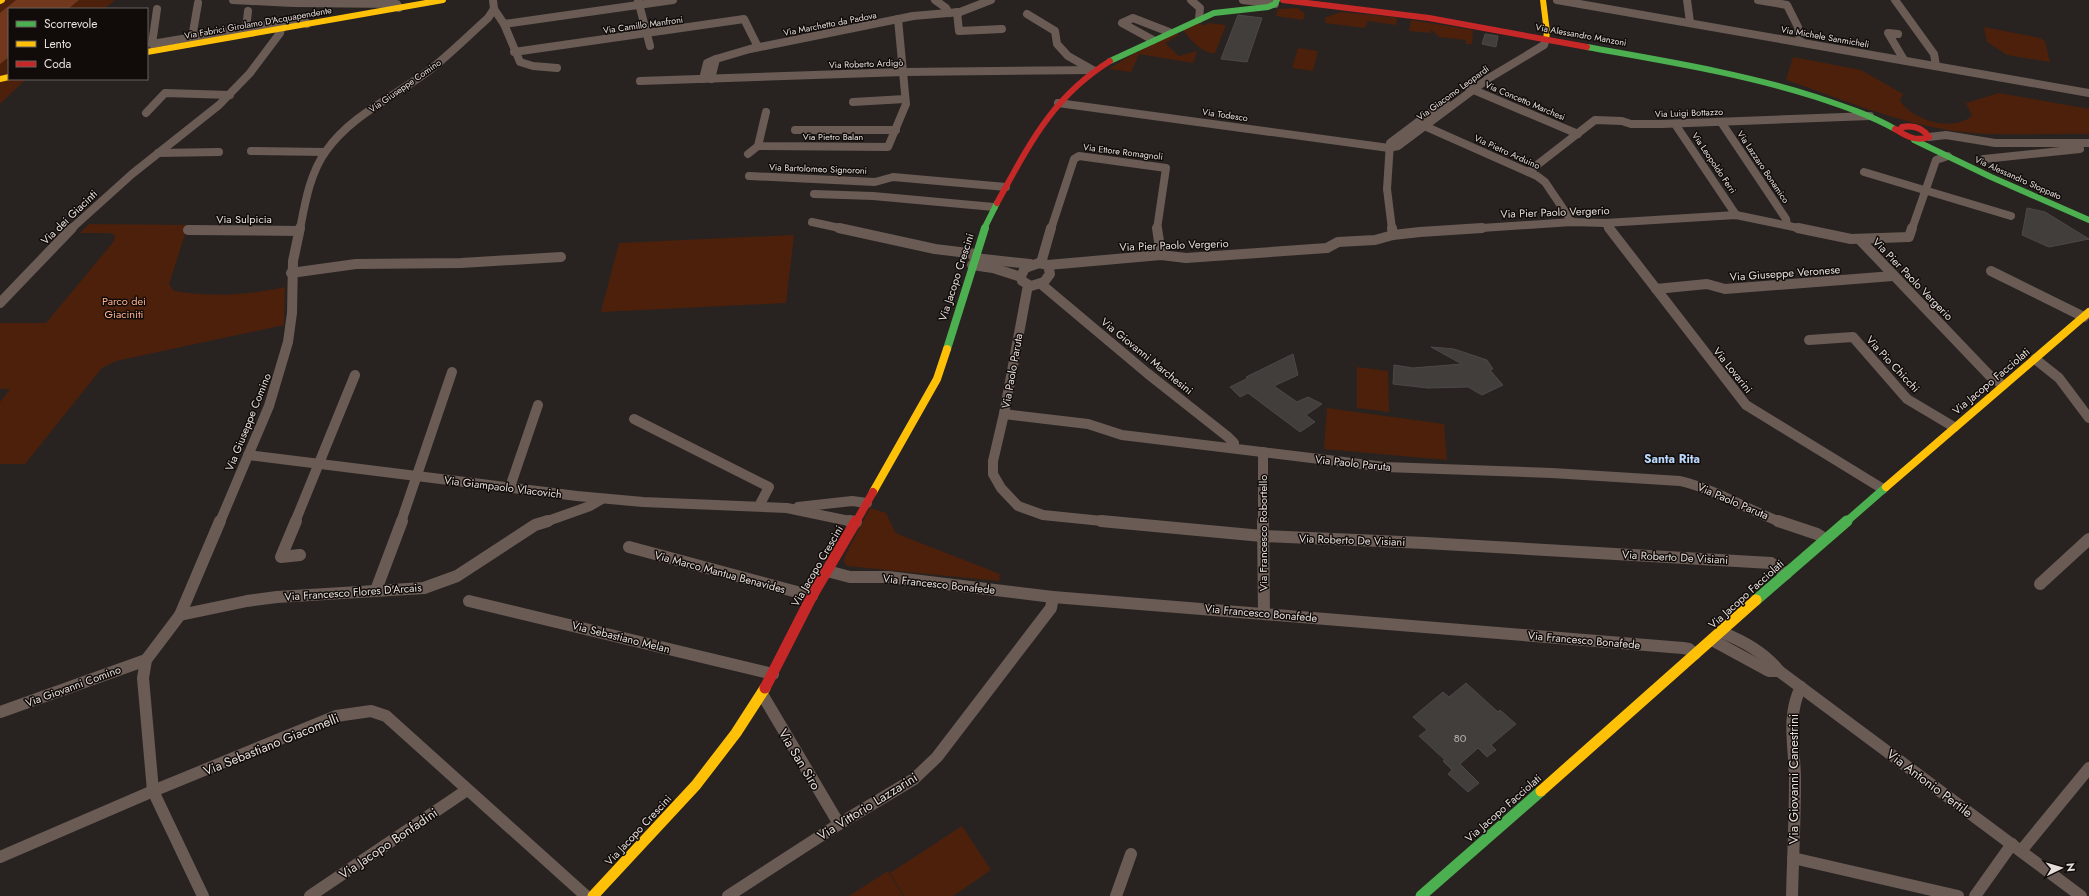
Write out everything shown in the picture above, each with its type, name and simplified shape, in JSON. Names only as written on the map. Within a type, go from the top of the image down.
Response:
[{"type":"main road","name":"Via Fabrici Girolamo D'Acquapendente","points":[[149,48],[281,29],[443,0]]},
{"type":"main road","points":[[1543,0],[1547,32],[1546,39]]},
{"type":"main road","name":"Via Jacopo Crescini","points":[[593,896],[696,785],[736,733],[762,694],[812,596],[867,503],[937,379],[974,259],[994,207],[1046,118],[1058,102],[1072,87],[1093,70],[1169,32],[1199,19],[1224,11],[1268,7],[1278,1]]},
{"type":"main road","name":"Via Alessandro Manzoni","points":[[1278,1],[1409,15],[1756,78],[1811,94],[1870,116],[1914,127]]},
{"type":"main road","name":"Via Alessandro Manzoni","points":[[1870,116],[1910,138]]},
{"type":"main road","points":[[1901,132],[1900,129],[1902,127],[1914,127]]},
{"type":"main road","name":"Via Alessandro Stoppato","points":[[1914,127],[1925,132],[1928,137],[1929,144],[1939,152]]},
{"type":"main road","points":[[1910,138],[1921,140],[1928,137]]},
{"type":"main road","name":"Via Alessandro Stoppato","points":[[1910,138],[2089,220]]},
{"type":"main road","name":"Via Jacopo Facciolati","points":[[1421,896],[1646,699],[1825,539],[2086,314]]},
{"type":"street","points":[[233,0],[319,4],[375,1],[396,4],[399,8]]},
{"type":"street","points":[[504,24],[638,2],[673,0]]},
{"type":"street","points":[[935,0],[946,8],[949,13]]},
{"type":"street","name":"Via Marchetto da Padova","points":[[716,59],[758,47],[923,14],[957,12],[991,0]]},
{"type":"street","points":[[1192,0],[1200,8],[1199,19]]},
{"type":"street","name":"Via Alessandro Manzoni","points":[[1243,0],[1278,1]]},
{"type":"street","name":"Via Michele Sanmicheli","points":[[1557,0],[1690,22],[2089,93]]},
{"type":"street","points":[[1687,0],[1690,22]]},
{"type":"street","points":[[1758,0],[1787,5],[1798,27],[1800,42]]},
{"type":"street","points":[[1895,0],[1934,54],[1936,66]]},
{"type":"street","points":[[638,2],[650,46]]},
{"type":"street","points":[[192,38],[198,4]]},
{"type":"street","points":[[494,4],[504,24],[514,52],[520,62],[533,66],[557,68]]},
{"type":"street","name":"Via Giuseppe Comino","points":[[146,660],[180,615],[269,406],[288,342],[292,313],[291,272],[306,197],[316,169],[325,152],[339,135],[360,118],[442,60],[488,18],[494,4]]},
{"type":"street","points":[[157,9],[149,48],[192,38],[290,21],[304,20],[307,24]]},
{"type":"street","points":[[246,29],[248,11]]},
{"type":"street","points":[[957,12],[960,31],[1002,28]]},
{"type":"street","points":[[1027,14],[1055,31],[1057,44],[1068,56],[1093,70]]},
{"type":"street","points":[[1153,40],[1122,22],[1133,18],[1169,32]]},
{"type":"street","name":"Via Camillo Manfroni","points":[[514,52],[744,19],[758,47]]},
{"type":"street","name":"Via Pietro Balan","points":[[758,146],[888,147],[906,108],[904,72],[898,19]]},
{"type":"street","name":"Via dei Giacinti","points":[[0,303],[97,204],[230,95],[262,58],[280,33],[281,29]]},
{"type":"street","points":[[1898,34],[1888,33],[1904,60]]},
{"type":"street","name":"Via Giacomo Leopardi","points":[[1469,88],[1425,126],[1398,146],[1389,148],[1390,143],[1417,123],[1469,88],[1538,49],[1544,45],[1546,39]]},
{"type":"street","points":[[711,79],[716,59]]},
{"type":"street","points":[[703,79],[708,63],[716,59]]},
{"type":"street","name":"Via Roberto Ardigò","points":[[640,81],[904,72],[1093,70]]},
{"type":"street","name":"Via Concetto Marchesi","points":[[1469,88],[1578,134]]},
{"type":"street","points":[[146,113],[165,93],[230,95]]},
{"type":"street","points":[[852,102],[905,99]]},
{"type":"street","name":"Via Todesco","points":[[1058,102],[1389,148]]},
{"type":"street","points":[[748,154],[758,146],[766,112]]},
{"type":"street","name":"Via Luigi Bottazzo","points":[[1528,172],[1595,120],[1622,121],[1630,124],[1675,124],[1870,116]]},
{"type":"street","name":"Via Lazzaro Bonamico","points":[[1721,122],[1786,219],[1787,224]]},
{"type":"street","name":"Via Pietro Arduino","points":[[1417,123],[1528,172],[1545,182],[1572,222]]},
{"type":"street","name":"Via Leopoldo Ferri","points":[[1675,124],[1736,215]]},
{"type":"street","name":"Via Alessandro Manzoni","points":[[1914,127],[1995,142],[2088,143]]},
{"type":"street","name":"Via Pietro Balan","points":[[795,130],[896,130]]},
{"type":"street","name":"Via Alessandro Manzoni","points":[[1928,137],[1940,135],[1963,137]]},
{"type":"street","points":[[1984,158],[2089,148],[2088,143]]},
{"type":"street","points":[[1389,148],[1387,155],[1390,220],[1393,235]]},
{"type":"street","points":[[251,151],[325,152]]},
{"type":"street","points":[[158,153],[220,152]]},
{"type":"street","name":"Via Ettore Romagnoli","points":[[1045,264],[1042,255],[1074,160],[1079,156],[1166,168],[1157,227],[1161,255]]},
{"type":"street","points":[[1860,240],[1909,237],[1938,158],[1948,156]]},
{"type":"street","points":[[1864,172],[2011,216]]},
{"type":"street","name":"Via Bartolomeo Signoroni","points":[[749,176],[875,182],[893,177],[1006,186]]},
{"type":"street","points":[[814,194],[873,196],[994,207]]},
{"type":"street","name":"Via Pier Paolo Vergerio","points":[[974,259],[1045,264],[1161,255],[1186,258],[1327,248],[1338,242],[1375,240],[1393,235],[1572,222],[1605,223],[1736,215],[1787,224],[1860,240],[1990,376],[2003,385]]},
{"type":"street","points":[[812,222],[974,259],[993,268],[1021,277]]},
{"type":"street","name":"Via Lovarini","points":[[1605,223],[1746,405],[1883,489]]},
{"type":"street","name":"Via Sulpicia","points":[[188,230],[299,231]]},
{"type":"street","points":[[291,272],[356,264],[461,263],[561,257]]},
{"type":"street","points":[[1030,264],[1022,272],[1021,277],[1024,283],[1028,285],[1041,284],[1048,278],[1050,274],[1045,264]]},
{"type":"street","points":[[1991,271],[2086,314]]},
{"type":"street","name":"Via Giuseppe Veronese","points":[[1656,289],[1707,284],[1725,289],[1893,276]]},
{"type":"street","name":"Via Giovanni Marchesini","points":[[1041,284],[1147,373],[1228,437],[1234,443],[1233,448]]},
{"type":"street","name":"Via Paolo Paruta","points":[[1028,285],[1004,414],[1088,424],[1122,435],[1419,469],[1552,473],[1680,481],[1698,485],[1720,494],[1738,505],[1817,534],[1825,539]]},
{"type":"street","name":"Via Pio Chicchi","points":[[1809,340],[1852,337],[1907,399],[1954,427]]},
{"type":"street","points":[[2035,359],[2049,367],[2066,385],[2089,418]]},
{"type":"street","points":[[376,590],[418,477],[452,372]]},
{"type":"street","points":[[300,556],[281,557],[355,375]]},
{"type":"street","points":[[510,488],[538,405]]},
{"type":"street","name":"Via Roberto De Visiani","points":[[1004,414],[993,461],[993,474],[1001,488],[1018,506],[1043,515],[1262,536],[1433,543],[1771,563],[1786,574]]},
{"type":"street","points":[[634,419],[769,487],[759,506]]},
{"type":"street","name":"Via Francesco Robortello","points":[[1263,452],[1262,536],[1264,613]]},
{"type":"street","name":"Via Giampaolo Vlacovich","points":[[248,455],[318,465],[602,499],[787,508],[856,522]]},
{"type":"street","name":"Via Francesco Flores D'Arcais","points":[[180,615],[254,600],[376,590],[408,590],[424,588],[457,576],[535,526],[590,506],[602,499]]},
{"type":"street","name":"Via Giampaolo Vlacovich","points":[[787,508],[852,501],[867,503]]},
{"type":"street","points":[[2040,584],[2089,539]]},
{"type":"street","name":"Via Marco Mantua Benavides","points":[[629,547],[812,596]]},
{"type":"street","name":"Via Francesco Bonafede","points":[[827,571],[850,577],[888,577],[1053,597],[1683,648],[1689,649],[1695,654]]},
{"type":"street","name":"Via Vittorio Lazzarini","points":[[728,896],[839,824],[914,779],[937,757],[1051,608],[1053,597]]},
{"type":"street","name":"Via Sebastiano Melan","points":[[469,601],[773,674]]},
{"type":"street","name":"Via Antonio Pertile","points":[[1725,628],[1773,662],[1779,672],[2081,896]]},
{"type":"street","name":"Via Antonio Pertile","points":[[1712,640],[1769,672],[1779,672]]},
{"type":"street","points":[[146,660],[143,678],[153,791],[203,896]]},
{"type":"street","name":"Via Giovanni Comino","points":[[0,712],[146,660]]},
{"type":"street","name":"Via Giovanni Canestrini","points":[[1792,896],[1795,780],[1792,719],[1795,698],[1801,687]]},
{"type":"street","name":"Via San Siro","points":[[762,694],[839,824]]},
{"type":"street","name":"Via Sebastiano Giacomelli","points":[[0,857],[153,791],[336,716],[371,711],[386,716],[586,896]]},
{"type":"street","points":[[1975,896],[2089,768]]},
{"type":"street","name":"Via Jacopo Bonfadini","points":[[310,896],[467,790]]},
{"type":"street","points":[[1116,896],[1132,854]]},
{"type":"street","points":[[1793,858],[1958,896]]},
{"type":"green space","points":[[0,0],[115,0],[105,8],[8,8],[8,80],[25,80],[0,104]]},
{"type":"green space","points":[[1298,8],[1305,14],[1303,20],[1276,16],[1278,9]]},
{"type":"green space","points":[[1341,12],[1393,17],[1397,18],[1396,25],[1368,21],[1365,28],[1325,23],[1326,17]]},
{"type":"green space","points":[[1411,20],[1473,30],[1472,44],[1466,44],[1466,40],[1439,37],[1432,30],[1430,31],[1433,33],[1409,31]]},
{"type":"green space","points":[[1199,23],[1204,26],[1209,23],[1226,25],[1215,53],[1210,53],[1201,49],[1183,30]]},
{"type":"green space","points":[[1984,27],[2040,38],[2045,41],[2050,62],[2007,55],[1987,42]]},
{"type":"green space","points":[[1175,33],[1179,35],[1165,43],[1179,56],[1197,51],[1193,63],[1139,54],[1131,72],[1109,69],[1128,57]]},
{"type":"green space","points":[[1298,48],[1318,51],[1313,71],[1292,68]]},
{"type":"green space","points":[[1793,57],[1861,70],[1903,94],[1900,101],[1914,114],[1934,122],[1944,124],[1964,121],[1972,116],[1966,103],[1999,93],[2089,109],[2089,134],[1973,133],[1925,126],[1855,105],[1786,80]]},
{"type":"green space","name":"Parco dei Giaciniti","points":[[89,224],[188,225],[169,284],[174,291],[201,294],[230,294],[259,292],[285,287],[284,325],[116,361],[102,368],[25,464],[0,464],[0,402],[10,389],[0,389],[0,323],[46,323],[114,241],[115,235],[109,233],[80,233]]},
{"type":"green space","points":[[794,235],[786,303],[601,312],[619,243]]},
{"type":"green space","points":[[1357,367],[1388,371],[1389,412],[1357,408]]},
{"type":"green space","points":[[1327,408],[1444,424],[1447,460],[1324,449]]},
{"type":"green space","points":[[870,508],[886,513],[895,532],[900,535],[1000,574],[999,581],[847,566],[844,562],[845,556]]},
{"type":"green space","points":[[962,826],[991,870],[953,896],[904,896],[890,873]]},
{"type":"green space","points":[[888,871],[903,896],[849,896]]},
{"type":"shaded area","points":[[16,0],[79,0],[69,8],[8,8],[8,58],[0,64],[0,13]]},
{"type":"building","points":[[1238,15],[1262,18],[1247,62],[1221,59]]},
{"type":"building","points":[[1485,34],[1498,36],[1496,47],[1482,44]]},
{"type":"building","points":[[2027,208],[2045,212],[2089,239],[2049,247],[2022,235]]},
{"type":"building","points":[[1431,347],[1454,349],[1487,360],[1493,369],[1490,370],[1503,385],[1482,395],[1468,387],[1428,388],[1393,384],[1394,365],[1413,368],[1462,364]]},
{"type":"building","points":[[1293,354],[1298,375],[1274,386],[1297,402],[1308,397],[1322,404],[1306,415],[1315,422],[1300,432],[1248,393],[1240,397],[1230,387],[1248,378],[1246,377]]},
{"type":"building","points":[[1466,683],[1498,712],[1500,710],[1516,724],[1491,745],[1496,750],[1487,757],[1478,748],[1460,764],[1479,783],[1468,792],[1448,774],[1452,770],[1443,761],[1445,760],[1419,736],[1427,730],[1413,717],[1443,692],[1449,697]]},
{"type":"traffic: fast","points":[[1110,61],[1214,13],[1268,7],[1275,4],[1277,0]]},
{"type":"traffic: fast","points":[[1587,47],[1768,83],[1854,110],[1879,120],[1895,129]]},
{"type":"traffic: fast","points":[[1914,140],[1991,177],[2089,220]]},
{"type":"traffic: fast","points":[[947,349],[987,220],[997,203]]},
{"type":"traffic: fast","points":[[1756,600],[1886,487]]},
{"type":"traffic: fast","points":[[1421,896],[1541,791]]},
{"type":"traffic: slow","points":[[148,52],[443,0]]},
{"type":"traffic: slow","points":[[1543,0],[1547,32],[1546,39]]},
{"type":"traffic: slow","points":[[0,79],[8,77]]},
{"type":"traffic: slow","points":[[1886,487],[2089,312]]},
{"type":"traffic: slow","points":[[873,492],[937,379],[947,349]]},
{"type":"traffic: slow","points":[[1541,791],[1756,600]]},
{"type":"traffic: slow","points":[[593,896],[696,785],[736,733],[765,688]]},
{"type":"traffic: jam","points":[[1283,0],[1429,18],[1587,47]]},
{"type":"traffic: jam","points":[[997,203],[1031,142],[1057,104],[1090,73],[1110,61]]},
{"type":"traffic: jam","points":[[1895,129],[1911,138],[1920,140],[1929,137],[1921,129],[1910,126],[1902,127],[1900,129],[1901,132]]},
{"type":"traffic: jam","points":[[765,688],[812,596],[873,492]]},
{"type":"district","name":"Santa Rita","points":[[1672,459]]}]
